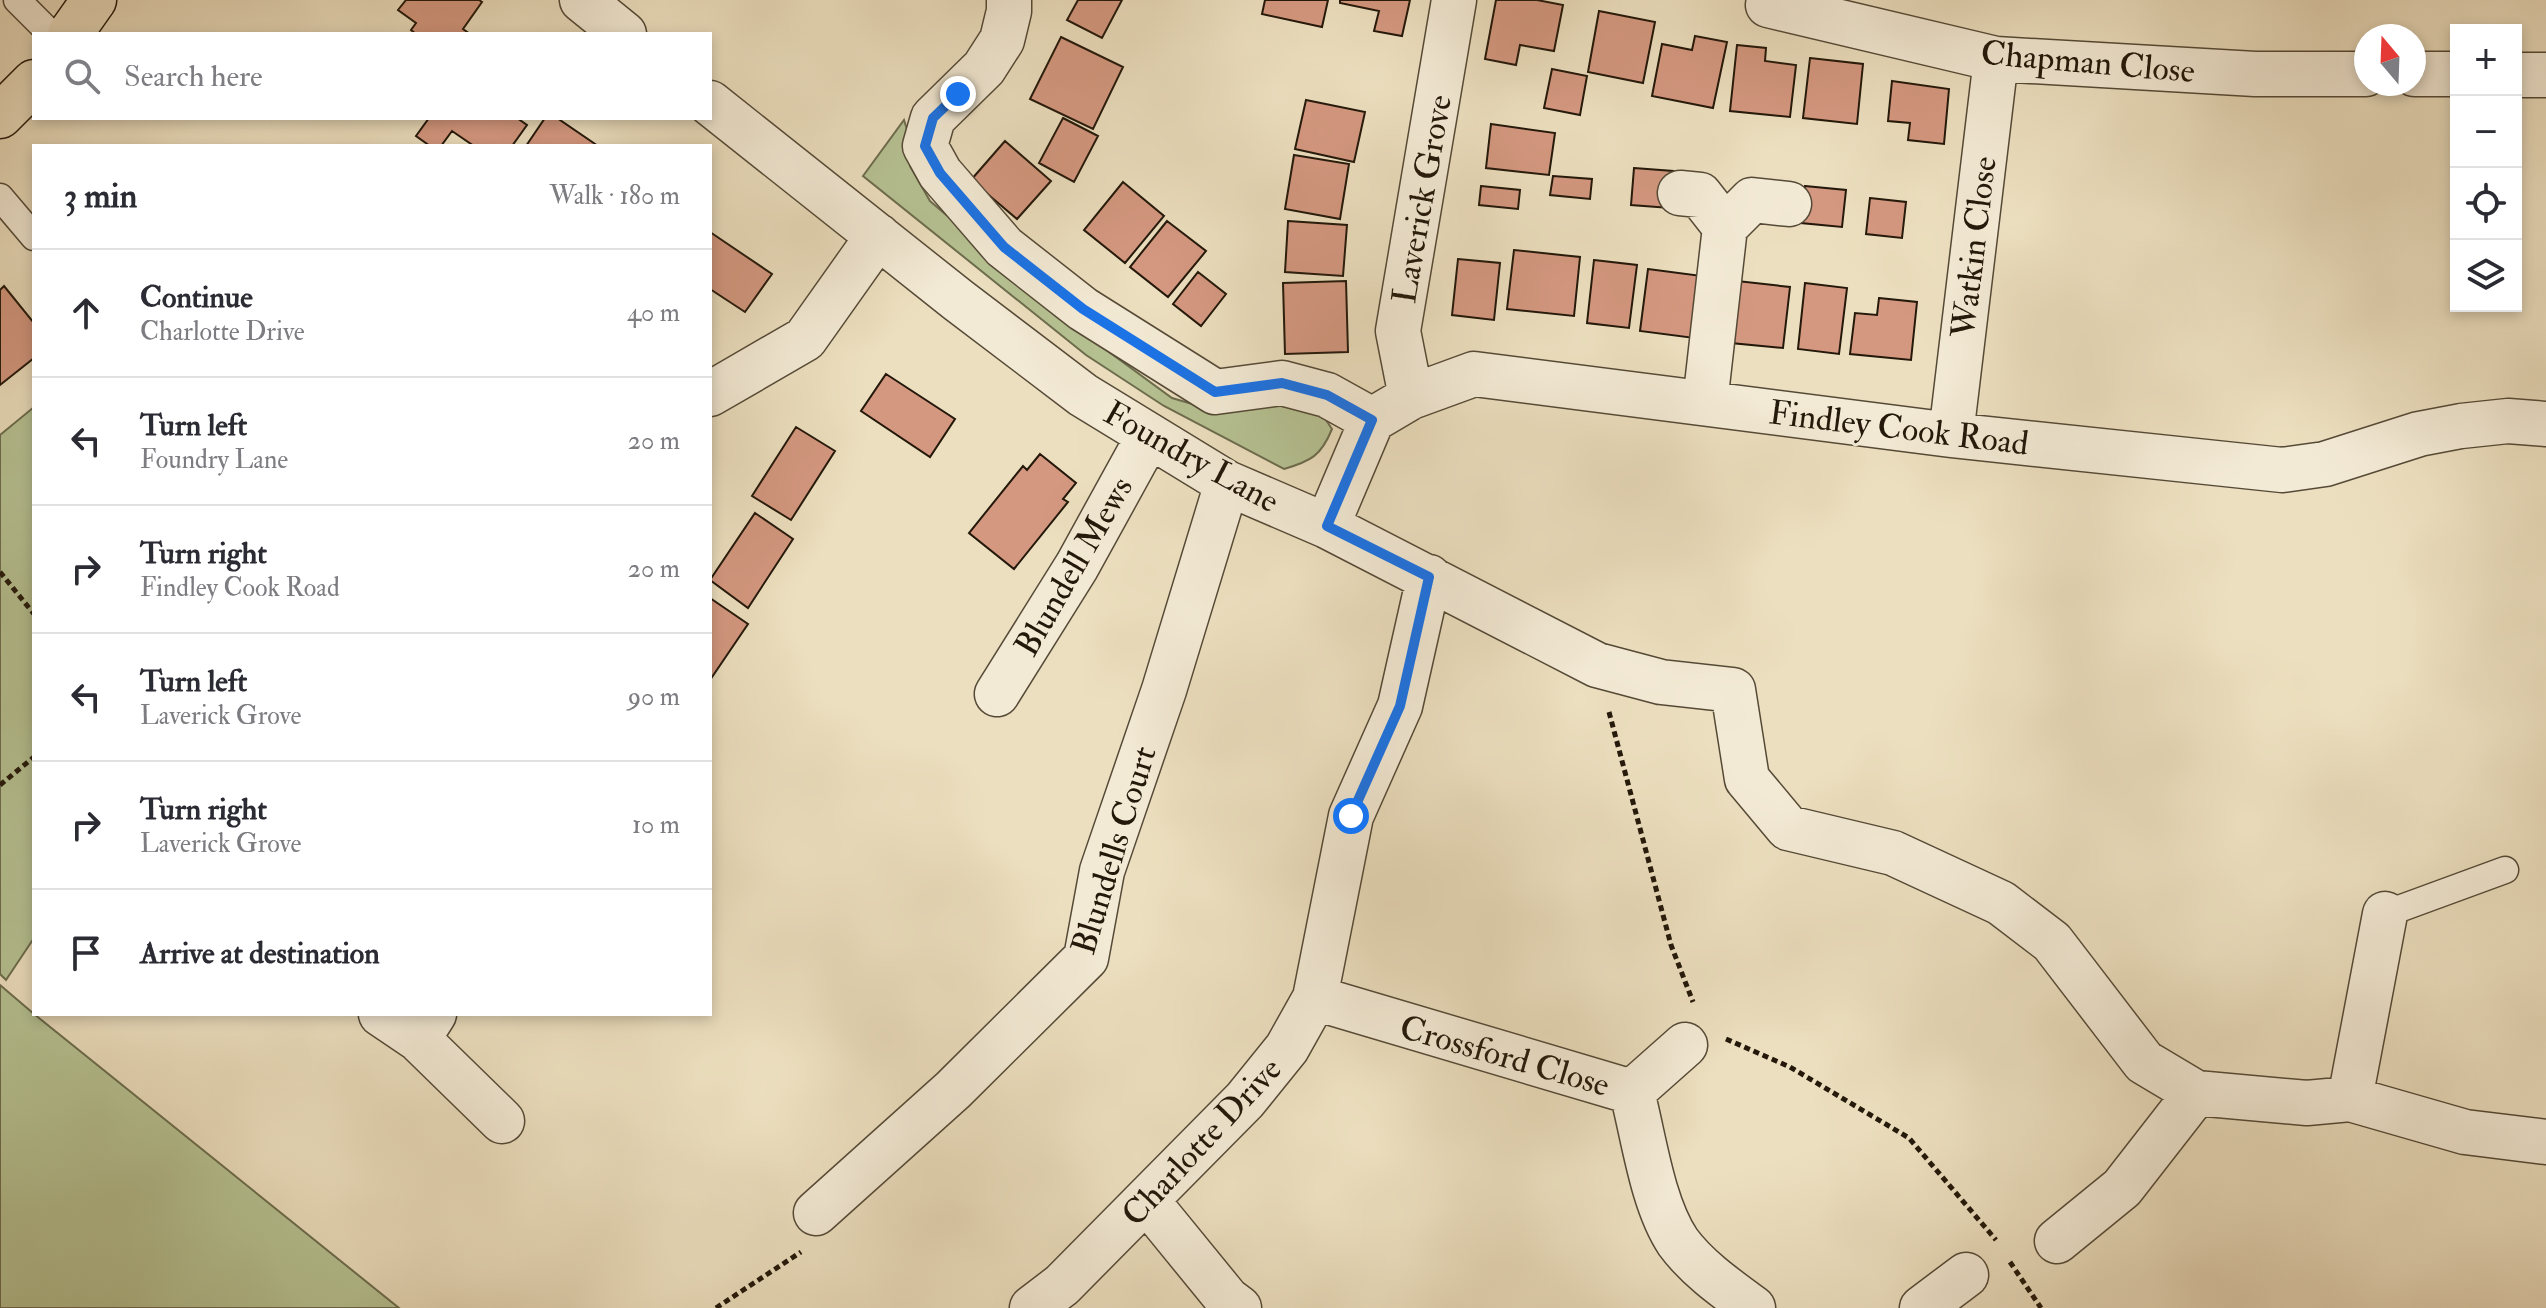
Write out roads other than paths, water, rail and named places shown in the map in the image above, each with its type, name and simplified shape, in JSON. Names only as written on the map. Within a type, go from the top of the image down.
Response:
[{"type":"main road","points":[[71,32],[94,0]]},
{"type":"main road","points":[[0,116],[32,84]]},
{"type":"street","points":[[582,0],[622,32]]},
{"type":"street","points":[[1009,0],[1002,40],[984,68],[933,118],[925,146],[940,173],[1004,247],[1083,309],[1215,392],[1282,383],[1327,395],[1372,420],[1327,526]]},
{"type":"street","name":"Laverick Grove","points":[[1411,397],[1398,331],[1454,0]]},
{"type":"street","name":"Chapman Close","points":[[1768,5],[1996,59],[2255,74],[2354,74]]},
{"type":"street","name":"Watkin Close","points":[[1951,435],[1996,59]]},
{"type":"street","points":[[2426,74],[2450,74]]},
{"type":"street","points":[[2522,75],[2546,75]]},
{"type":"street","name":"Foundry Lane","points":[[712,105],[1083,395],[1227,483],[1327,526],[1597,665],[1661,682],[1733,690],[1747,779],[1788,828],[1893,853],[2001,903],[2052,942],[2144,1062],[2196,1093],[2307,1103],[2350,1099],[2465,1132],[2546,1142]]},
{"type":"street","points":[[1680,193],[1700,195],[1725,227]]},
{"type":"street","points":[[1705,403],[1725,227],[1752,200],[1789,204]]},
{"type":"street","points":[[712,394],[805,339],[878,236]]},
{"type":"street","name":"Findley Cook Road","points":[[1372,420],[1411,397],[1474,374],[1951,435],[2282,470],[2325,464],[2419,434],[2461,426],[2508,421],[2546,424]]},
{"type":"street","name":"Blundell Mews","points":[[997,694],[1077,566],[1148,437]]},
{"type":"street","name":"Blundells Court","points":[[816,1213],[953,1090],[1086,958],[1102,871],[1164,690],[1227,483]]},
{"type":"street","name":"Charlotte Drive","points":[[1032,1308],[1062,1285],[1254,1090],[1287,1048],[1315,998],[1351,816],[1400,706],[1429,577]]},
{"type":"street","points":[[2350,1099],[2385,914]]},
{"type":"street","name":"Crossford Close","points":[[1315,998],[1632,1092],[1659,1206],[1678,1242],[1700,1266],[1753,1308]]},
{"type":"street","points":[[388,1016],[426,1026],[502,1121]]},
{"type":"street","points":[[1632,1092],[1700,1032]]},
{"type":"street","points":[[2057,1241],[2122,1188],[2196,1093]]},
{"type":"street","points":[[1147,1201],[1227,1299],[1239,1308]]},
{"type":"street","points":[[1922,1308],[1966,1275]]},
{"type":"lane","points":[[17,0],[49,32]]},
{"type":"lane","points":[[0,197],[32,235]]},
{"type":"lane","points":[[2385,914],[2505,870]]}]
